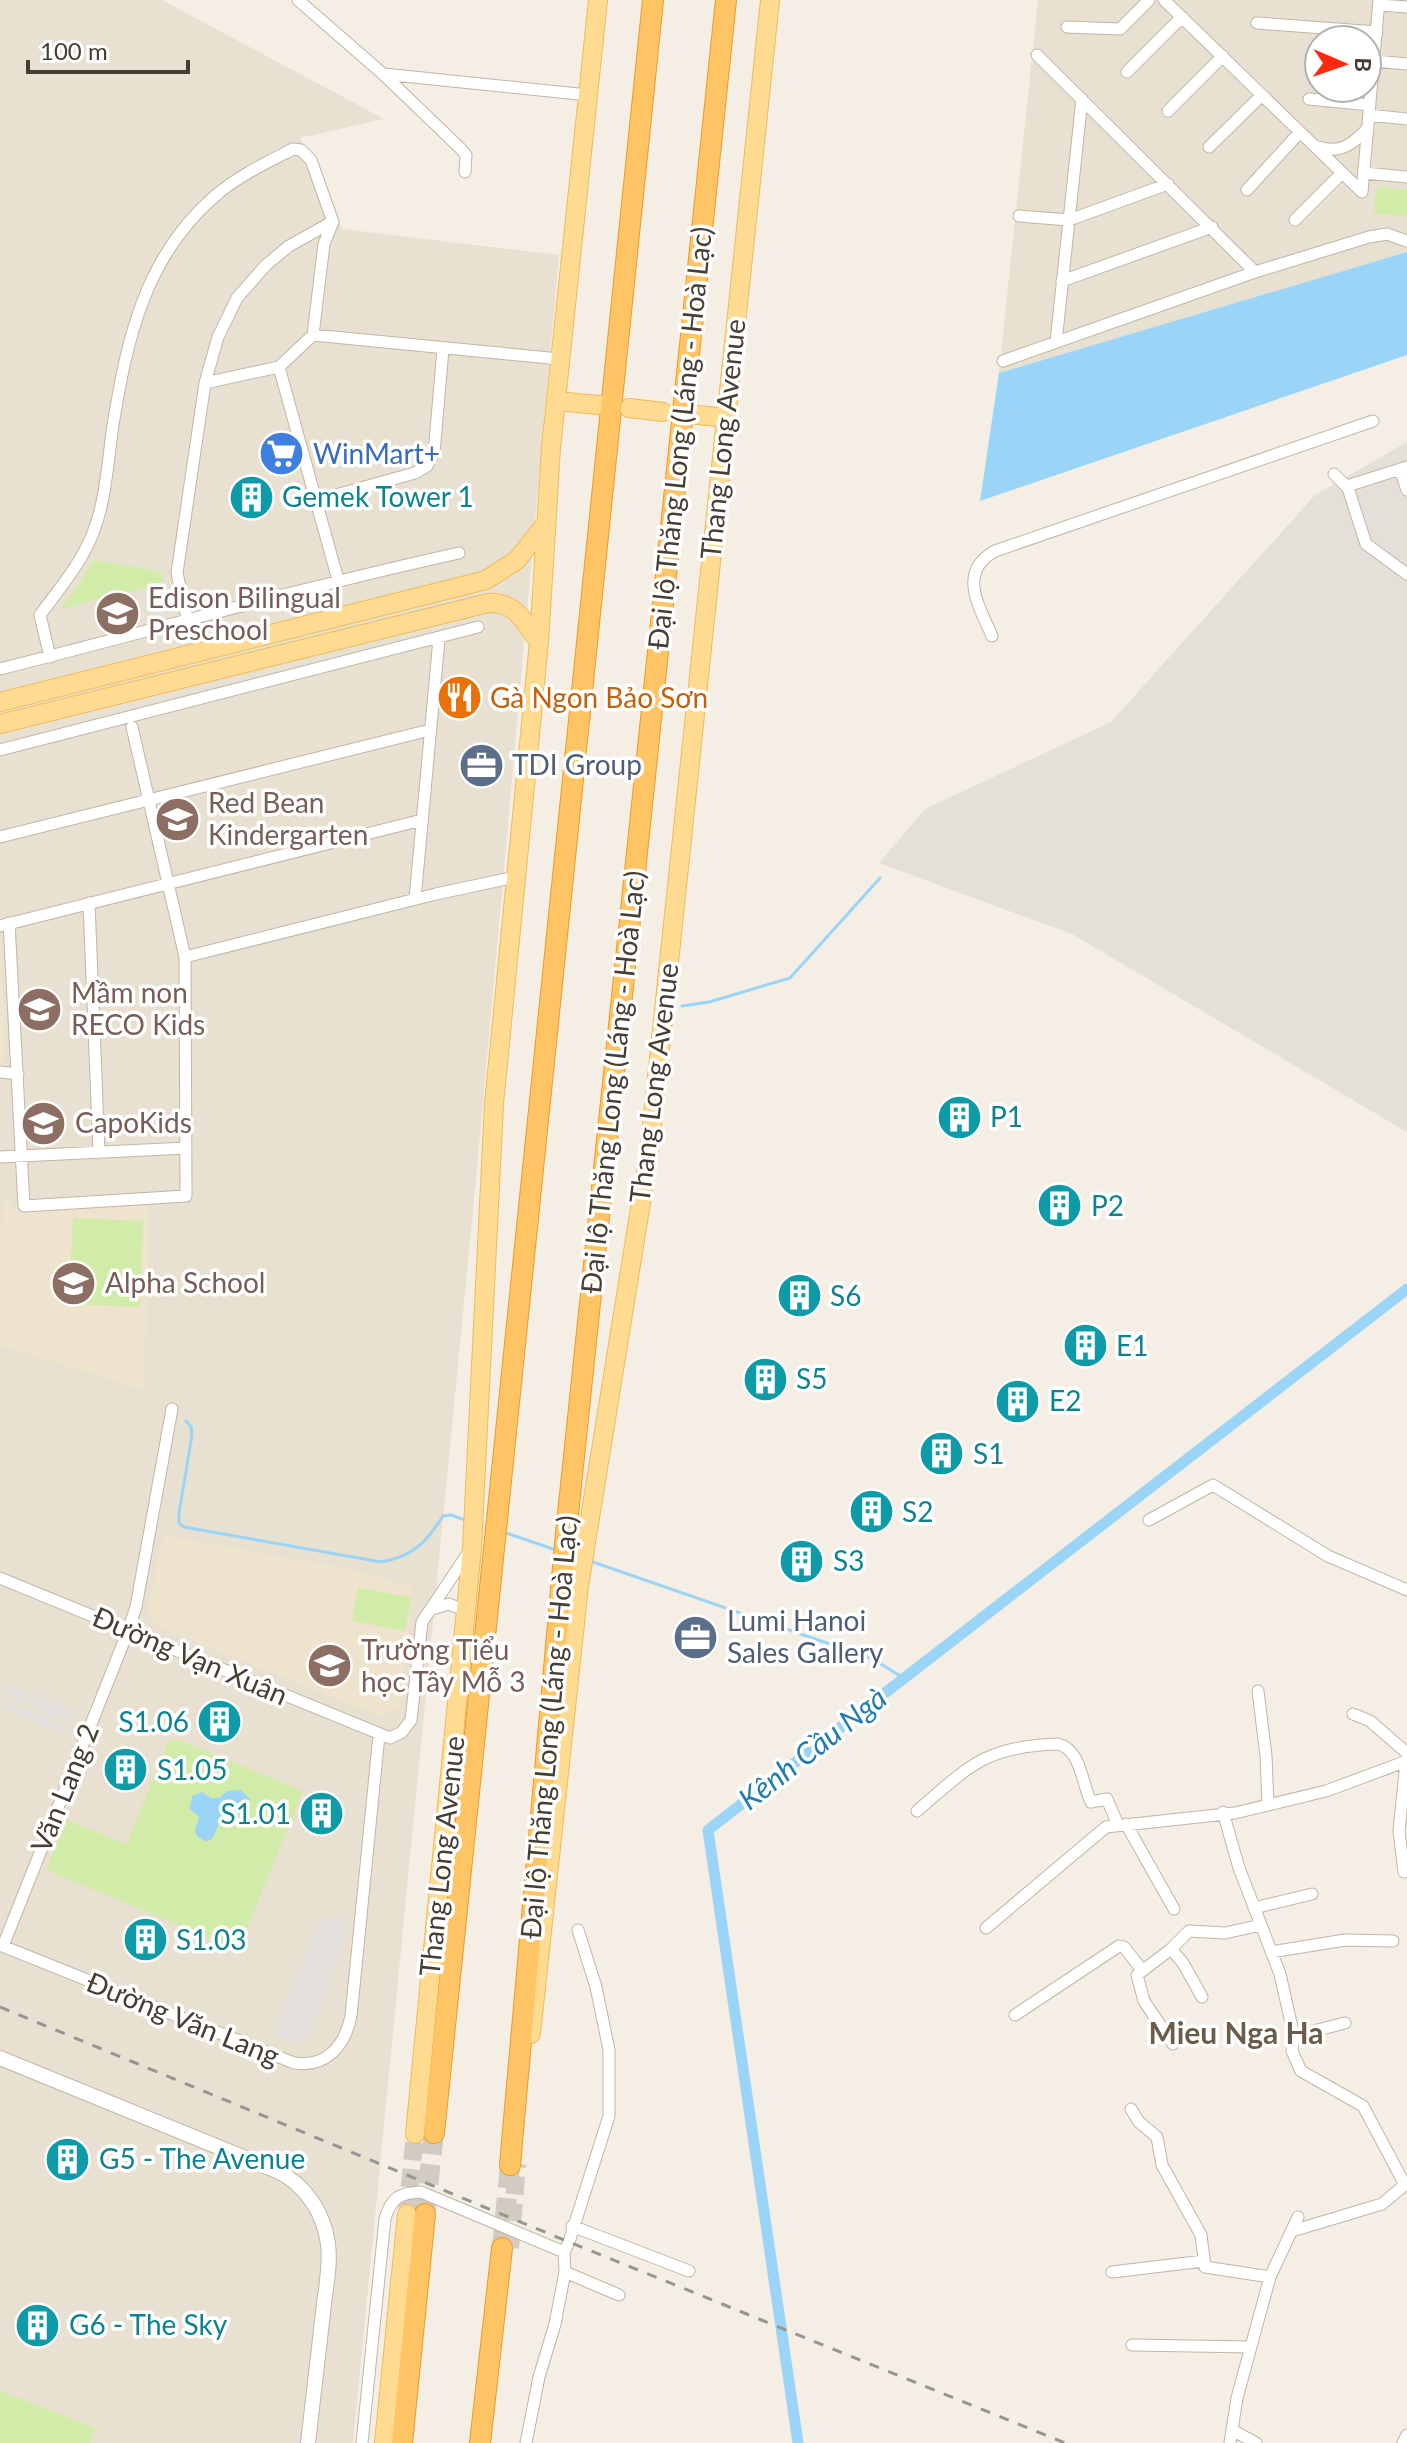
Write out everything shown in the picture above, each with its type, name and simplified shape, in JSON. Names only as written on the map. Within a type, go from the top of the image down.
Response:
[{"type":"highway","points":[[424,2134],[499,1500],[653,0]]},
{"type":"highway","name":"Đại lộ Thăng Long (Láng - Hoà Lạc)","points":[[513,2165],[564,1562],[576,1532],[726,0]]},
{"type":"highway","points":[[402,2443],[416,2214]]},
{"type":"highway","points":[[480,2443],[506,2248]]},
{"type":"main road","name":"Thang Long Avenue","points":[[424,2134],[472,1545],[494,1104],[539,642],[556,401],[598,0]]},
{"type":"main road","name":"Thang Long Avenue","points":[[513,2165],[579,1586],[576,1532],[649,1153],[770,0]]},
{"type":"main road","points":[[556,401],[609,406]]},
{"type":"main road","points":[[629,408],[663,412]]},
{"type":"main road","points":[[689,414],[726,418]]},
{"type":"main road","points":[[0,702],[486,580],[517,560],[545,526]]},
{"type":"main road","points":[[0,724],[488,603],[497,602],[513,608],[539,642]]},
{"type":"main road","points":[[384,2443],[416,2214]]},
{"type":"main road","points":[[490,2443],[506,2248]]},
{"type":"street","points":[[298,0],[383,74],[461,149],[466,155],[465,172]]},
{"type":"street","points":[[1067,27],[1120,29],[1149,0]]},
{"type":"street","points":[[1164,0],[1362,192],[1370,104]]},
{"type":"street","points":[[1378,24],[1379,2],[1407,7]]},
{"type":"street","points":[[1127,72],[1182,17]]},
{"type":"street","points":[[1257,23],[1303,26]]},
{"type":"street","points":[[1037,55],[1255,272]]},
{"type":"street","points":[[1168,111],[1223,56]]},
{"type":"street","points":[[1383,62],[1407,64]]},
{"type":"street","points":[[383,74],[588,95]]},
{"type":"street","points":[[1209,147],[1262,95]]},
{"type":"street","points":[[1056,342],[1082,99]]},
{"type":"street","points":[[1327,104],[1369,116],[1407,119]]},
{"type":"street","points":[[1304,136],[1318,147],[1340,150],[1351,145],[1369,116]]},
{"type":"street","points":[[1247,190],[1304,136]]},
{"type":"street","points":[[50,657],[40,615],[76,567],[95,530],[123,364],[138,310],[154,270],[183,229],[215,196],[235,181],[293,149],[301,150],[311,160],[333,222],[324,244],[313,335],[279,367],[205,383]]},
{"type":"street","points":[[1295,220],[1342,173]]},
{"type":"street","points":[[1364,173],[1407,177]]},
{"type":"street","points":[[1019,216],[1069,220],[1168,184]]},
{"type":"street","points":[[188,622],[177,573],[205,383],[218,337],[226,316],[242,290],[275,256],[333,222]]},
{"type":"street","points":[[1062,281],[1212,227]]},
{"type":"street","points":[[1003,361],[1255,272],[1369,237],[1387,234],[1407,241]]},
{"type":"street","points":[[313,335],[560,359]]},
{"type":"street","points":[[314,501],[415,473],[427,466],[434,453],[443,349]]},
{"type":"street","points":[[279,367],[338,580]]},
{"type":"street","points":[[992,636],[974,593],[975,571],[984,557],[1279,451],[1373,421]]},
{"type":"street","points":[[1347,486],[1404,468],[1407,490]]},
{"type":"street","points":[[1334,474],[1347,486],[1366,544],[1407,574]]},
{"type":"street","points":[[0,669],[188,622],[338,580],[459,553]]},
{"type":"street","points":[[0,750],[478,627]]},
{"type":"street","points":[[415,899],[439,639]]},
{"type":"street","points":[[132,727],[168,884],[185,957],[186,1196],[24,1206],[18,1074],[4,924],[168,884],[422,820]]},
{"type":"street","points":[[0,837],[430,730]]},
{"type":"street","points":[[185,957],[515,877]]},
{"type":"street","points":[[89,903],[99,1153]]},
{"type":"street","points":[[0,1072],[18,1074]]},
{"type":"street","points":[[0,1157],[186,1148]]},
{"type":"street","name":"Văn Lang 2","points":[[1,1945],[136,1607],[172,1409]]},
{"type":"street","points":[[1149,1520],[1213,1485],[1328,1556],[1407,1590]]},
{"type":"street","points":[[379,1735],[396,1736],[411,1720],[422,1622],[472,1545]]},
{"type":"street","name":"Đường Vạn Xuân","points":[[0,1578],[379,1735]]},
{"type":"street","points":[[428,1611],[442,1604],[466,1611]]},
{"type":"street","points":[[1258,1691],[1268,1805]]},
{"type":"street","points":[[1353,1714],[1370,1721],[1407,1759]]},
{"type":"street","name":"Đường Văn Lang","points":[[1,1945],[294,2063],[314,2063],[329,2055],[344,2041],[351,2016],[379,1735]]},
{"type":"street","points":[[917,1811],[968,1769],[992,1754],[1024,1746],[1064,1745],[1072,1752],[1091,1802],[1107,1799],[1174,1909]]},
{"type":"street","points":[[986,1928],[1106,1827],[1235,1813],[1326,1791],[1407,1759]]},
{"type":"street","points":[[1404,1872],[1399,1831],[1407,1759]]},
{"type":"street","points":[[1223,1812],[1254,1908],[1280,1974],[1294,2036],[1292,2051],[1301,2071],[1363,2106],[1406,2184],[1382,2204],[1292,2231]]},
{"type":"street","points":[[1254,1908],[1312,1894]]},
{"type":"street","points":[[1173,2044],[1144,2001],[1137,1975],[1189,1931],[1225,1933],[1261,1925]]},
{"type":"street","points":[[526,2443],[539,2377],[555,2324],[565,2272],[564,2252],[609,2116],[609,2050],[596,1987],[578,1930]]},
{"type":"street","points":[[1271,1952],[1345,1940],[1393,1941]]},
{"type":"street","points":[[1015,2015],[1119,1946],[1124,1947],[1142,1970]]},
{"type":"street","points":[[1171,1949],[1183,1963],[1202,1997]]},
{"type":"street","points":[[1294,2036],[1345,2023]]},
{"type":"street","points":[[0,2058],[277,2171],[301,2186],[324,2227],[329,2259],[308,2443]]},
{"type":"street","points":[[1131,2109],[1139,2122],[1157,2137],[1162,2165],[1201,2235],[1205,2267],[1270,2277]]},
{"type":"street","points":[[362,2443],[385,2219],[393,2199],[402,2193],[421,2192],[564,2252]]},
{"type":"street","points":[[1230,2443],[1270,2277],[1298,2217]]},
{"type":"street","points":[[572,2226],[689,2271]]},
{"type":"street","points":[[1112,2272],[1204,2261]]},
{"type":"street","points":[[565,2272],[619,2295]]},
{"type":"street","points":[[1132,2345],[1251,2347]]},
{"type":"street","points":[[1232,2430],[1256,2443]]},
{"type":"street","points":[[1403,2443],[1407,2435]]},
{"type":"shaded area","points":[[0,0],[162,0],[384,119],[300,138],[342,229],[559,255],[477,1169],[353,2443],[0,2443]]},
{"type":"shaded area","points":[[1038,0],[1407,0],[1407,252],[999,373]]},
{"type":"shaded area","points":[[1407,442],[1407,1132],[1072,934],[879,863],[925,809],[1111,722],[1315,495]]},
{"type":"shaded area","points":[[0,944],[6,1057],[1,1062],[0,1062]]},
{"type":"shaded area","name":"Alpha School","points":[[4,1198],[11,1198],[11,1209],[150,1203],[144,1390],[0,1345],[0,1222],[3,1221]]},
{"type":"shaded area","name":"Trường Tiểu học Tây Mỗ 3","points":[[163,1535],[356,1570],[413,1588],[400,1707],[381,1717],[156,1626],[148,1611]]},
{"type":"shaded area","points":[[7,1683],[76,1712],[72,1723],[2,1694]]},
{"type":"shaded area","points":[[7,1702],[68,1727],[65,1734],[4,1709]]},
{"type":"shaded area","points":[[321,1916],[347,1919],[343,1949],[307,2040],[297,2044],[273,2034]]},
{"type":"shaded area","points":[[3,2051],[273,2160],[271,2165],[1,2056]]},
{"type":"green space","points":[[1376,187],[1407,190],[1407,216],[1374,213]]},
{"type":"green space","points":[[93,560],[153,570],[162,574],[164,579],[161,584],[60,609]]},
{"type":"green space","points":[[73,1218],[143,1221],[140,1307],[69,1304]]},
{"type":"green space","points":[[358,1588],[411,1597],[405,1631],[352,1621]]},
{"type":"green space","points":[[176,1739],[303,1791],[238,1950],[46,1870],[67,1820],[127,1844],[168,1742]]},
{"type":"green space","points":[[0,2391],[96,2428],[90,2443],[0,2443]]},
{"type":"water","points":[[1407,252],[1407,355],[980,501],[999,373]]},
{"type":"water","points":[[241,1790],[250,1799],[246,1809],[221,1821],[210,1840],[196,1835],[199,1817],[190,1809],[192,1796],[202,1792],[211,1798],[219,1798],[227,1791]]},
{"type":"waterway","points":[[682,1006],[709,1002],[790,978],[880,878]]},
{"type":"waterway","name":"Kênh Cầu Ngà","points":[[798,2443],[708,1830],[1407,1289]]},
{"type":"waterway","points":[[186,1421],[192,1435],[179,1513],[179,1523],[184,1527],[381,1562],[402,1556],[417,1547],[443,1516],[451,1515],[465,1520]]},
{"type":"waterway","points":[[503,1532],[556,1550]]},
{"type":"waterway","points":[[590,1561],[873,1659],[905,1679]]},
{"type":"tunnel","points":[[425,2214],[434,2133]]},
{"type":"tunnel","points":[[407,2214],[415,2134]]},
{"type":"tunnel","points":[[510,2248],[517,2164]]},
{"type":"tunnel","points":[[502,2248],[510,2165]]},
{"type":"railway","points":[[0,2007],[1065,2443]]},
{"type":"place","name":"WinMart+","points":[[282,454]]},
{"type":"place","name":"Gemek Tower 1","points":[[251,497]]},
{"type":"place","name":"Edison Bilingual Preschool","points":[[117,614]]},
{"type":"place","name":"Gà Ngon Bảo Sơn","points":[[459,698]]},
{"type":"place","name":"TDI Group","points":[[481,765]]},
{"type":"place","name":"Red Bean Kindergarten","points":[[177,819]]},
{"type":"place","name":"Mầm non RECO Kids","points":[[40,1009]]},
{"type":"place","name":"P1","points":[[959,1117]]},
{"type":"place","name":"CapoKids","points":[[44,1123]]},
{"type":"place","name":"P2","points":[[1060,1206]]},
{"type":"place","name":"Alpha School","points":[[74,1283]]},
{"type":"place","name":"S6","points":[[799,1296]]},
{"type":"place","name":"E1","points":[[1085,1346]]},
{"type":"place","name":"S5","points":[[765,1379]]},
{"type":"place","name":"E2","points":[[1018,1401]]},
{"type":"place","name":"S1","points":[[942,1454]]},
{"type":"place","name":"S2","points":[[871,1512]]},
{"type":"place","name":"S3","points":[[802,1561]]},
{"type":"place","name":"Lumi Hanoi Sales Gallery","points":[[696,1637]]},
{"type":"place","name":"Trường Tiểu học Tây Mỗ 3","points":[[330,1666]]},
{"type":"place","name":"S1.06","points":[[220,1722]]},
{"type":"place","name":"S1.05","points":[[126,1770]]},
{"type":"place","name":"S1.01","points":[[322,1814]]},
{"type":"place","name":"S1.03","points":[[145,1940]]},
{"type":"place","name":"G5 - The Avenue","points":[[68,2159]]},
{"type":"place","name":"G6 - The Sky","points":[[38,2325]]},
{"type":"district","name":"Mieu Nga Ha","points":[[1236,2034]]}]
